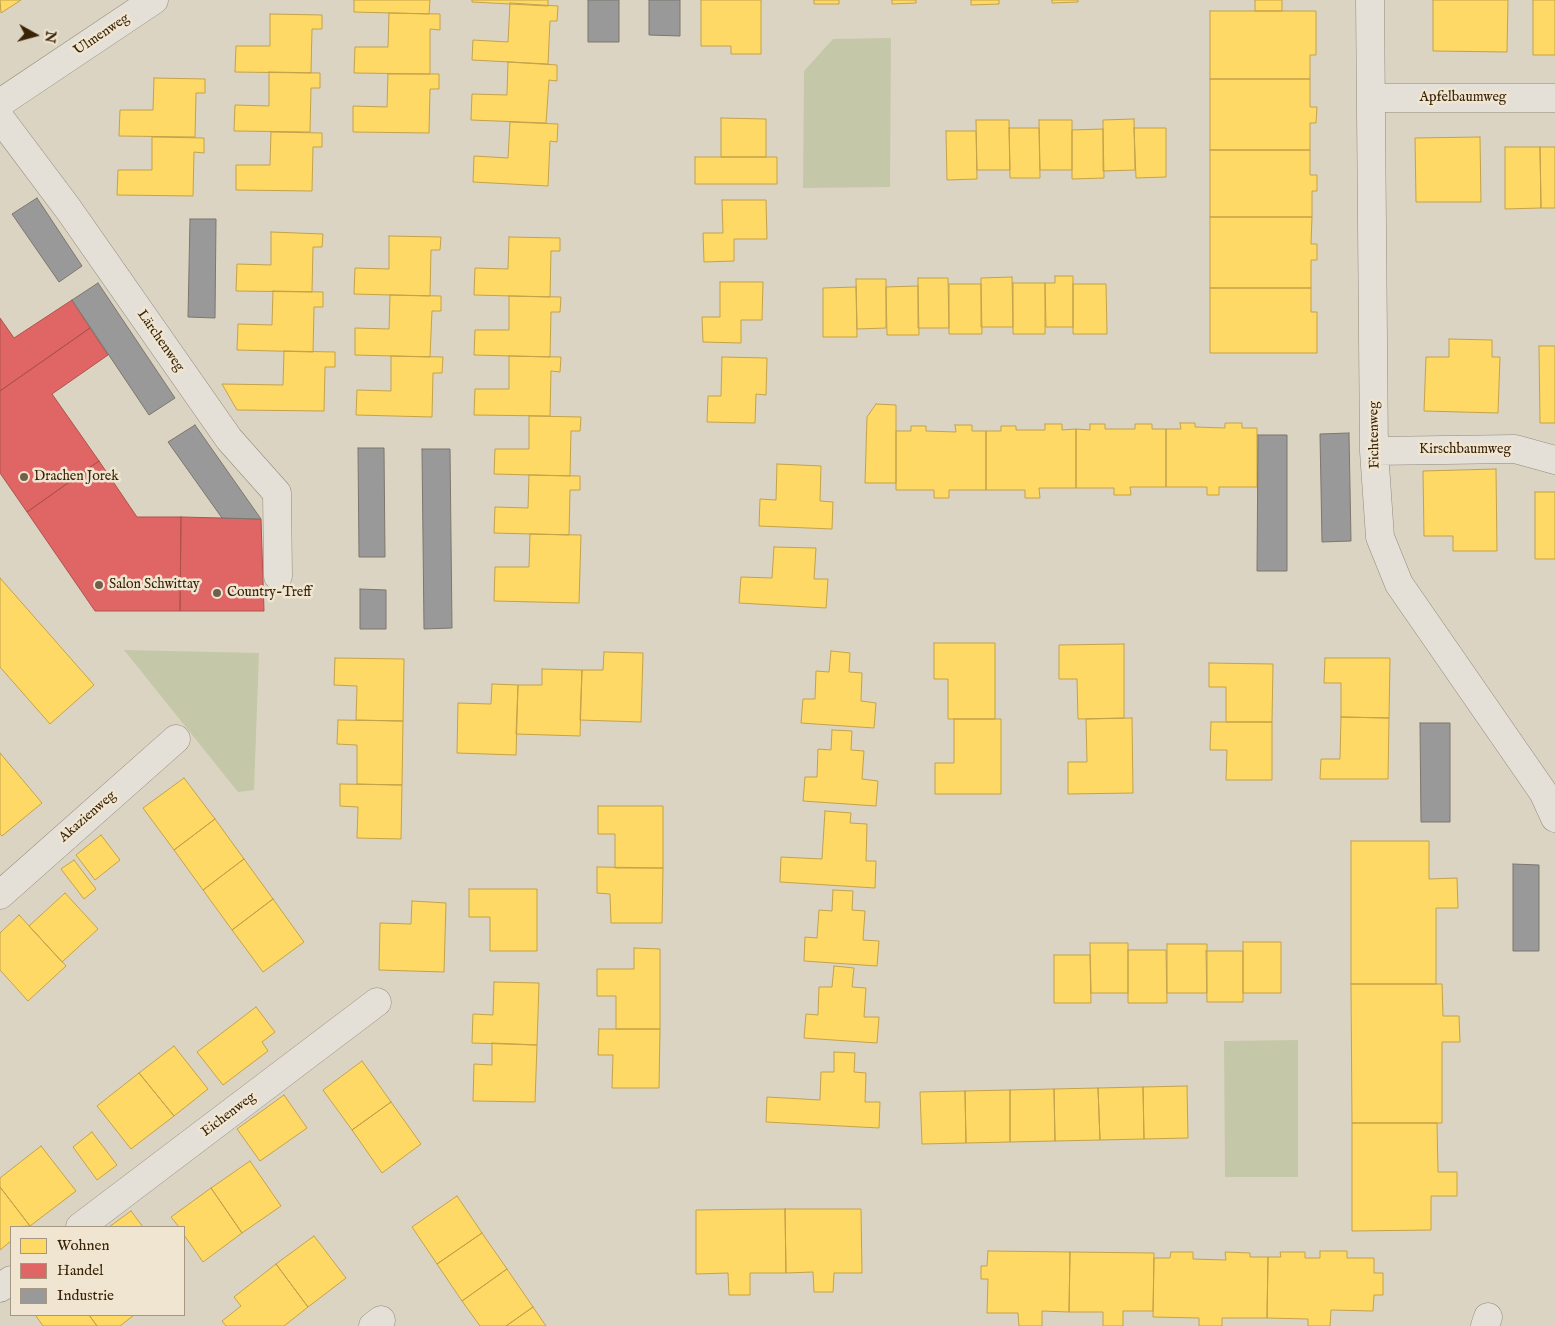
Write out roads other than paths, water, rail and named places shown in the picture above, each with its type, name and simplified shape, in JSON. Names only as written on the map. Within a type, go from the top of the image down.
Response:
[{"type":"street","name":"Ulmenweg","points":[[0,103],[154,0]]},
{"type":"street","name":"Fichtenweg","points":[[1370,0],[1374,451],[1380,537],[1399,584],[1543,792],[1555,818]]},
{"type":"street","name":"Apfelbaumweg","points":[[1371,98],[1555,98]]},
{"type":"street","name":"Lärchenweg","points":[[0,118],[74,218],[229,439],[277,493],[278,576]]},
{"type":"street","name":"Kirschbaumweg","points":[[1374,451],[1515,449],[1555,460]]},
{"type":"street","name":"Akazienweg","points":[[0,895],[176,739]]},
{"type":"street","name":"Eichenweg","points":[[81,1226],[377,1002]]},
{"type":"place","name":"Drachen Jorek","points":[[24,477]]},
{"type":"place","name":"Salon Schwittay","points":[[99,585]]},
{"type":"place","name":"Country-Treff","points":[[217,593]]}]
